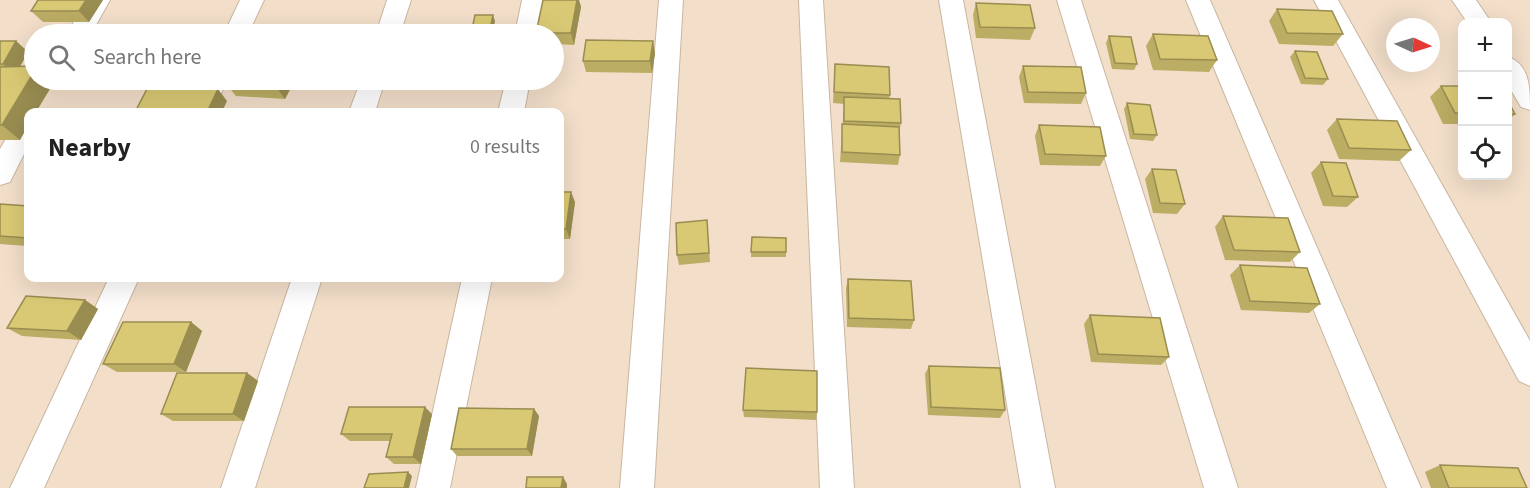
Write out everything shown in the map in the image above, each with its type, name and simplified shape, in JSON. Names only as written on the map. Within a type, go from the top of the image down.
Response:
[{"type":"street","points":[[85,24],[98,0]]},
{"type":"street","points":[[241,24],[252,0]]},
{"type":"street","points":[[391,24],[399,0]]},
{"type":"street","points":[[529,24],[534,0]]},
{"type":"street","points":[[637,488],[671,0]]},
{"type":"street","points":[[811,0],[837,488]]},
{"type":"street","points":[[951,0],[1038,488]]},
{"type":"street","points":[[1069,0],[1221,488]]},
{"type":"street","points":[[1198,0],[1404,488]]},
{"type":"street","points":[[1326,0],[1530,371]]},
{"type":"street","points":[[1464,0],[1476,18]]},
{"type":"street","points":[[1512,72],[1530,100]]},
{"type":"street","points":[[202,108],[210,90]]},
{"type":"street","points":[[363,108],[370,90]]},
{"type":"street","points":[[512,108],[516,90]]},
{"type":"street","points":[[0,174],[24,131]]},
{"type":"street","points":[[27,488],[122,282]]},
{"type":"street","points":[[238,488],[306,282]]},
{"type":"street","points":[[433,488],[476,282]]},
{"type":"building","points":[[38,0],[86,0],[79,11],[31,11]]},
{"type":"building","points":[[543,0],[577,0],[571,33],[564,33],[564,24],[538,24]]},
{"type":"building","points":[[976,3],[1030,5],[1035,28],[980,27]]},
{"type":"building","points":[[1277,9],[1332,11],[1343,34],[1287,33]]},
{"type":"building","points":[[475,15],[493,15],[491,24],[473,24]]},
{"type":"building","points":[[1153,34],[1208,36],[1217,60],[1160,59]]},
{"type":"building","points":[[1109,36],[1131,37],[1137,64],[1115,63]]},
{"type":"building","points":[[586,40],[653,41],[650,61],[583,61]]},
{"type":"building","points":[[0,41],[16,41],[3,64],[0,64]]},
{"type":"building","points":[[1295,51],[1317,52],[1328,79],[1305,78]]},
{"type":"building","points":[[835,64],[889,67],[890,95],[834,92]]},
{"type":"building","points":[[24,66],[24,89],[2,125],[0,125],[0,67]]},
{"type":"building","points":[[1023,66],[1081,67],[1086,93],[1028,92]]},
{"type":"building","points":[[1441,86],[1458,86],[1458,113],[1455,113]]},
{"type":"building","points":[[146,90],[218,90],[209,108],[137,108]]},
{"type":"building","points":[[844,97],[900,99],[901,123],[844,121]]},
{"type":"building","points":[[1127,103],[1150,105],[1157,135],[1134,134]]},
{"type":"building","points":[[1337,119],[1397,121],[1411,150],[1349,148]]},
{"type":"building","points":[[842,124],[899,127],[900,155],[842,152]]},
{"type":"building","points":[[1039,125],[1100,127],[1106,156],[1045,154]]},
{"type":"building","points":[[1321,162],[1346,163],[1358,197],[1333,196]]},
{"type":"building","points":[[1152,169],[1176,170],[1185,204],[1160,203]]},
{"type":"building","points":[[564,192],[571,192],[566,229],[564,229]]},
{"type":"building","points":[[0,204],[24,206],[24,238],[0,236]]},
{"type":"building","points":[[1223,216],[1288,218],[1300,252],[1234,250]]},
{"type":"building","points":[[707,220],[709,253],[677,255],[676,223]]},
{"type":"building","points":[[752,237],[786,238],[786,252],[751,252]]},
{"type":"building","points":[[1240,265],[1307,268],[1320,304],[1250,301]]},
{"type":"building","points":[[848,279],[911,281],[914,320],[849,318]]},
{"type":"building","points":[[26,296],[85,300],[67,331],[7,328]]},
{"type":"building","points":[[1090,315],[1160,318],[1169,357],[1098,354]]},
{"type":"building","points":[[123,322],[191,322],[174,364],[103,364]]},
{"type":"building","points":[[929,366],[1000,368],[1005,410],[931,407]]},
{"type":"building","points":[[746,368],[817,371],[817,412],[743,410]]},
{"type":"building","points":[[177,373],[247,373],[233,414],[161,414]]},
{"type":"building","points":[[349,407],[425,407],[413,457],[386,457],[392,434],[341,434]]},
{"type":"building","points":[[459,408],[534,409],[527,449],[451,449]]},
{"type":"building","points":[[1440,465],[1518,468],[1527,488],[1449,488]]},
{"type":"building","points":[[408,472],[404,488],[364,488],[369,474]]},
{"type":"building","points":[[527,477],[563,477],[561,488],[526,488]]}]
